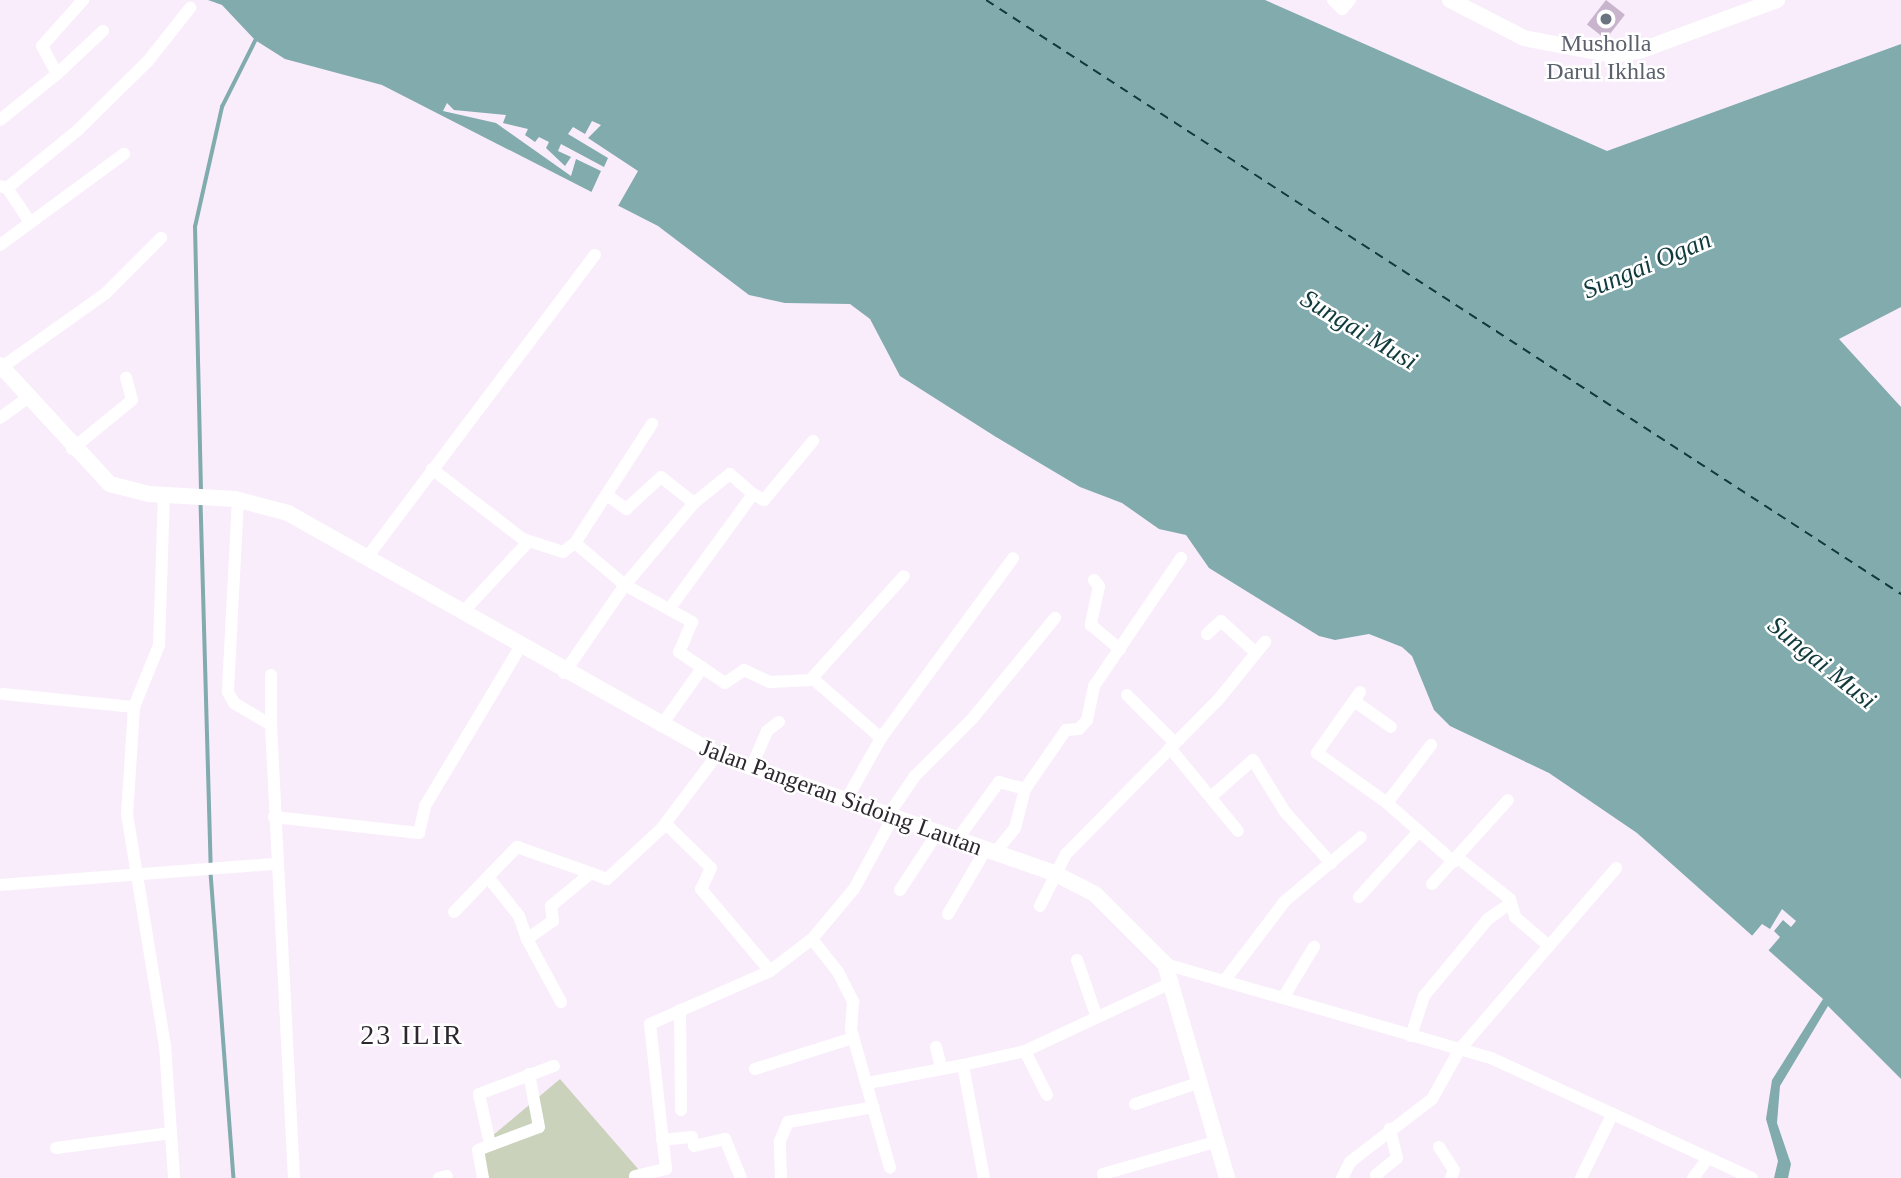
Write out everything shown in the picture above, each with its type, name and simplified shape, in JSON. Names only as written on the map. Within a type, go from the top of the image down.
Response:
[{"type":"street","points":[[57,74],[42,46],[83,0]]},
{"type":"street","points":[[1333,0],[1342,9],[1350,0]]},
{"type":"street","points":[[1450,0],[1524,38],[1612,55],[1642,50],[1777,0]]},
{"type":"street","points":[[29,221],[4,187],[105,104],[190,8]]},
{"type":"street","points":[[0,120],[57,74],[103,31]]},
{"type":"street","points":[[0,245],[29,221],[124,154]]},
{"type":"street","points":[[161,238],[106,293],[1,366],[72,449],[110,484],[171,496],[159,645],[134,707],[127,755],[127,814],[165,1045],[174,1178]]},
{"type":"street","points":[[368,556],[595,255]]},
{"type":"street","points":[[72,449],[132,400],[126,378]]},
{"type":"street","points":[[0,418],[29,397]]},
{"type":"street","points":[[432,469],[528,542],[563,552],[575,543],[652,424]]},
{"type":"street","points":[[564,673],[625,585],[694,503],[730,474],[764,500],[813,441]]},
{"type":"street","points":[[607,495],[626,509],[661,477],[694,503]]},
{"type":"street","points":[[670,608],[753,494]]},
{"type":"street","name":"Jalan Pangeran Sidoing Lautan","points":[[171,496],[237,499],[288,513],[368,556],[564,673],[717,755],[936,835],[1056,874],[1095,894],[1118,912],[1165,964],[1173,982],[1227,1178]]},
{"type":"street","points":[[237,499],[228,692],[234,702],[271,725]]},
{"type":"street","points":[[463,612],[528,542]]},
{"type":"street","points":[[575,543],[625,585],[670,608],[693,624],[679,652],[726,683],[744,670],[770,682],[812,680],[881,737]]},
{"type":"street","points":[[845,802],[881,737],[1013,558]]},
{"type":"street","points":[[948,914],[989,853],[1015,828],[1025,789],[1066,730],[1079,729],[1087,720],[1094,686],[1181,558]]},
{"type":"street","points":[[812,680],[904,576]]},
{"type":"street","points":[[1094,580],[1099,586],[1091,625],[1120,649]]},
{"type":"street","points":[[635,1176],[666,1172],[649,1027],[684,1008],[770,971],[812,939],[854,889],[889,818],[915,776],[972,719],[1055,618]]},
{"type":"street","points":[[1207,634],[1221,621],[1256,653]]},
{"type":"street","points":[[1040,906],[1070,850],[1173,745],[1265,642]]},
{"type":"street","points":[[274,817],[419,833],[425,806],[520,647]]},
{"type":"street","points":[[661,726],[703,667]]},
{"type":"street","points":[[271,675],[276,864],[294,1178]]},
{"type":"street","points":[[3,694],[134,707]]},
{"type":"street","points":[[1127,695],[1173,745],[1238,831]]},
{"type":"street","points":[[1391,727],[1357,696],[1317,752],[1387,803],[1511,903],[1515,917],[1549,946]]},
{"type":"street","points":[[757,771],[767,731],[779,722]]},
{"type":"street","points":[[1387,803],[1431,745]]},
{"type":"street","points":[[454,912],[520,846],[607,879],[666,824],[717,755]]},
{"type":"street","points":[[1213,795],[1249,761],[1325,868]]},
{"type":"street","points":[[956,841],[999,782],[1025,789]]},
{"type":"street","points":[[1432,884],[1508,800]]},
{"type":"street","points":[[666,824],[711,869],[705,894],[770,971]]},
{"type":"street","points":[[1359,897],[1419,831]]},
{"type":"street","points":[[900,890],[936,835]]},
{"type":"street","points":[[1225,980],[1284,901],[1361,837]]},
{"type":"street","points":[[0,885],[276,864]]},
{"type":"street","points":[[1342,1178],[1350,1162],[1432,1099],[1460,1049],[1616,868]]},
{"type":"street","points":[[527,939],[553,920],[551,906],[591,873]]},
{"type":"street","points":[[488,877],[519,916],[527,939],[561,1002]]},
{"type":"street","points":[[1411,1036],[1424,996],[1488,919],[1511,903]]},
{"type":"street","points":[[812,939],[842,977],[853,1005],[853,1038],[868,1083],[890,1168]]},
{"type":"street","points":[[1283,998],[1314,947]]},
{"type":"street","points":[[1077,960],[1096,1015]]},
{"type":"street","points":[[1165,964],[1460,1049],[1613,1113],[1752,1178]]},
{"type":"street","points":[[868,1083],[1025,1051],[1096,1015],[1173,982]]},
{"type":"street","points":[[681,1110],[684,1008]]},
{"type":"street","points":[[755,1069],[853,1038]]},
{"type":"street","points":[[936,1047],[941,1068]]},
{"type":"street","points":[[1025,1051],[1047,1095]]},
{"type":"street","points":[[963,1065],[984,1178]]},
{"type":"street","points":[[490,1144],[478,1096],[554,1066]]},
{"type":"street","points":[[484,1178],[477,1153],[490,1144],[539,1127],[529,1074]]},
{"type":"street","points":[[1135,1104],[1201,1082]]},
{"type":"street","points":[[781,1178],[780,1141],[798,1118],[874,1107]]},
{"type":"street","points":[[1581,1178],[1613,1113]]},
{"type":"street","points":[[1376,1175],[1397,1158],[1390,1129]]},
{"type":"street","points":[[56,1148],[171,1133]]},
{"type":"street","points":[[662,1140],[692,1137],[694,1146],[725,1139],[741,1178]]},
{"type":"street","points":[[1103,1174],[1218,1141]]},
{"type":"street","points":[[1439,1147],[1454,1170],[1451,1178]]},
{"type":"street","points":[[1693,1178],[1708,1158]]},
{"type":"shaded area","points":[[560,1079],[646,1178],[489,1178],[479,1147]]},
{"type":"water","points":[[208,0],[1265,0],[1607,151],[1901,44],[1901,307],[1839,339],[1901,407],[1901,1079],[1828,1006],[1780,1086],[1777,1123],[1791,1164],[1788,1178],[1774,1178],[1778,1161],[1766,1119],[1772,1080],[1823,999],[1637,833],[1549,773],[1450,726],[1434,710],[1412,656],[1402,647],[1369,634],[1335,640],[1319,636],[1209,568],[1186,535],[1159,529],[1122,503],[1080,487],[996,437],[900,376],[870,319],[850,304],[785,303],[749,295],[658,226],[382,85],[285,59],[255,40],[222,5]]},
{"type":"pier","points":[[447,103],[454,110],[506,115],[503,123],[528,129],[525,135],[535,142],[539,137],[549,142],[546,148],[565,166],[571,157],[558,151],[561,144],[604,167],[608,158],[568,134],[573,127],[585,134],[592,121],[601,125],[588,138],[638,171],[618,206],[591,193],[601,171],[576,159],[571,176],[496,123],[443,111]]},
{"type":"pier","points":[[1782,909],[1796,921],[1791,927],[1783,920],[1774,931],[1780,937],[1768,951],[1751,937],[1762,924],[1770,929]]},
{"type":"building","name":"Musholla Darul Ikhlas","points":[[1606,0],[1625,15],[1606,39],[1587,24]]},
{"type":"waterway","points":[[201,491],[195,227],[222,107],[257,37]]},
{"type":"waterway","points":[[201,502],[211,865]]},
{"type":"waterway","points":[[211,873],[234,1178]]},
{"type":"ferry route","points":[[986,0],[1901,594]]},
{"type":"place","name":"Musholla Darul Ikhlas","points":[[1606,19]]},
{"type":"district","name":"23 ILIR","points":[[412,1035]]},
{"type":"water label","name":"Sungai Ogan","points":[[1647,265]]},
{"type":"water label","name":"Sungai Musi","points":[[1359,330]]},
{"type":"water label","name":"Sungai Musi","points":[[1822,663]]}]
